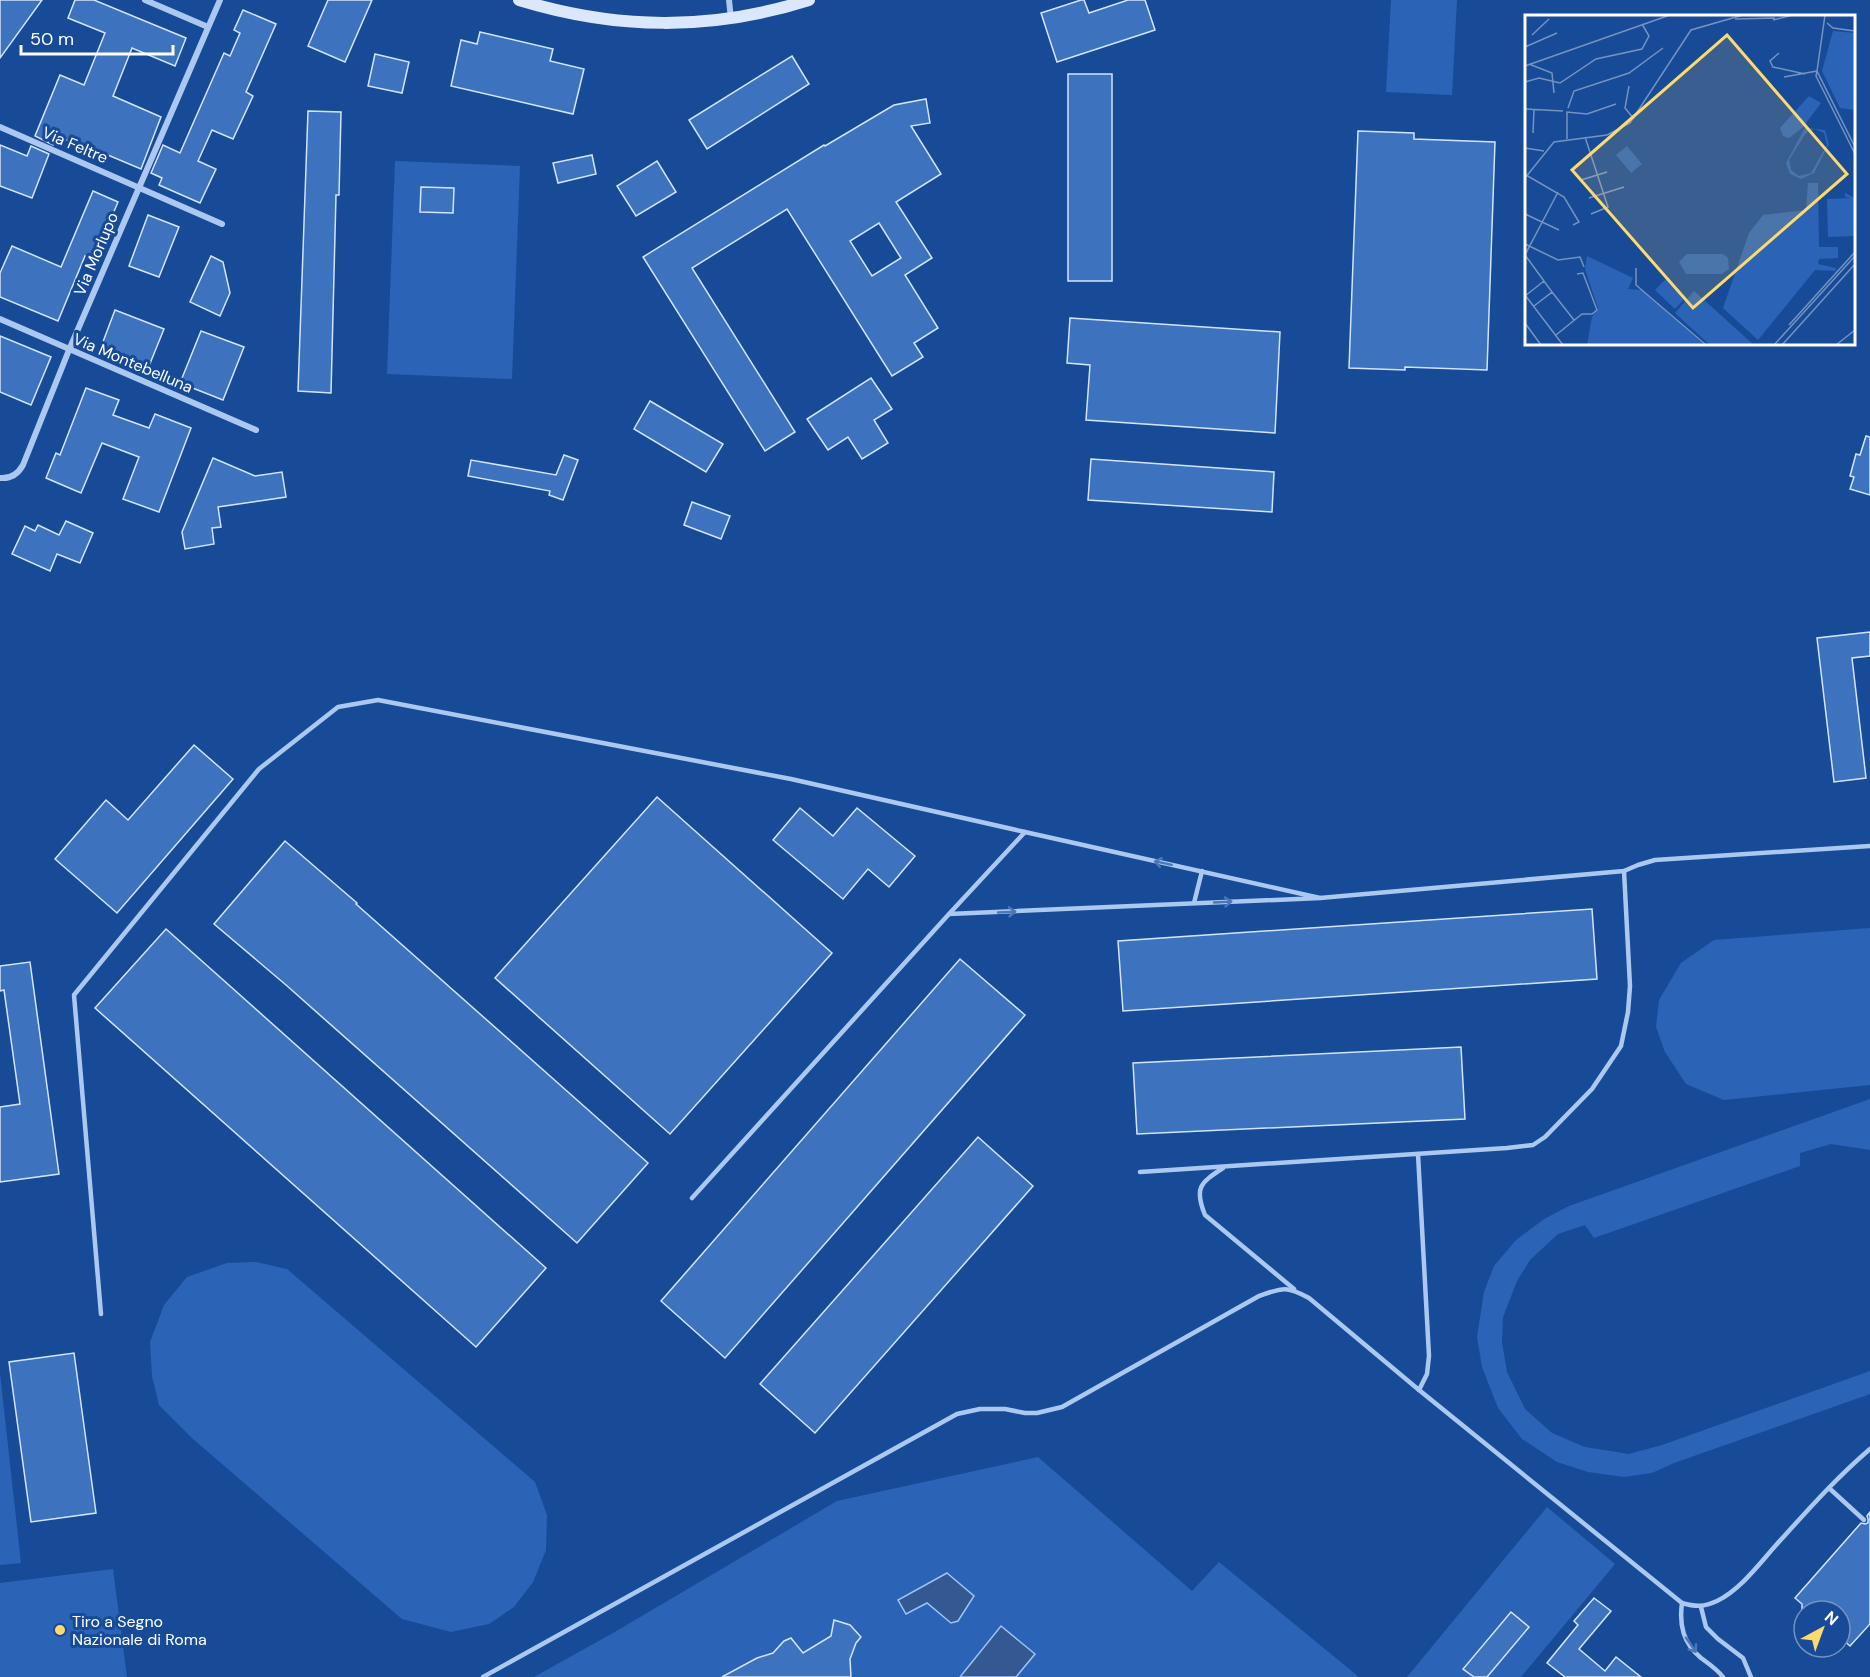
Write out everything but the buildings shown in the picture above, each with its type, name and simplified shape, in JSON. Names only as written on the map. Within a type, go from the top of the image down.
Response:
[{"type":"street","points":[[145,0],[208,27]]},
{"type":"street","name":"Via Morlupo","points":[[0,478],[13,477],[23,465],[69,350],[220,0]]},
{"type":"street","points":[[519,0],[571,14],[638,22],[675,23],[731,19],[809,0]]},
{"type":"street","points":[[729,0],[731,19]]},
{"type":"street","name":"Via Feltre","points":[[0,127],[222,224]]},
{"type":"street","name":"Via Montebelluna","points":[[0,319],[256,430]]},
{"type":"lane","points":[[101,1314],[74,995],[259,769],[338,707],[378,699],[791,779],[1320,898]]},
{"type":"lane","points":[[692,1198],[1025,832]]},
{"type":"lane","points":[[949,915],[1320,898],[1624,871],[1655,860],[1870,846]]},
{"type":"lane","points":[[1140,1172],[1533,1145],[1545,1137],[1592,1089],[1621,1046],[1628,1012],[1630,986],[1624,871]]},
{"type":"lane","points":[[1194,903],[1202,872]]},
{"type":"lane","points":[[1418,1154],[1430,1356],[1427,1374],[1419,1390]]},
{"type":"lane","points":[[1225,1166],[1206,1179],[1200,1189],[1199,1200],[1205,1215],[1682,1603],[1701,1607],[1719,1600],[1744,1581],[1841,1474],[1870,1449]]},
{"type":"lane","points":[[483,1677],[957,1414],[981,1409],[1037,1413],[1062,1407],[1259,1296],[1282,1288],[1294,1289]]},
{"type":"lane","points":[[1828,1488],[1863,1520]]},
{"type":"lane","points":[[1682,1603],[1680,1619],[1684,1634],[1699,1656],[1718,1670],[1723,1677]]},
{"type":"lane","points":[[1701,1607],[1706,1627],[1743,1658],[1751,1677]]},
{"type":"shaded area","points":[[1391,0],[1457,0],[1452,95],[1386,92]]},
{"type":"shaded area","points":[[395,161],[520,166],[512,379],[387,374]],"holes":[[[421,187],[454,188],[453,213],[420,212]]]},
{"type":"shaded area","points":[[1870,928],[1870,1085],[1724,1100],[1686,1084],[1665,1052],[1656,1027],[1659,1000],[1681,963],[1714,940]]},
{"type":"shaded area","points":[[1870,1099],[1870,1150],[1831,1144],[1800,1153],[1800,1166],[1594,1238],[1585,1225],[1558,1234],[1530,1260],[1517,1281],[1503,1317],[1502,1342],[1507,1372],[1525,1409],[1552,1433],[1585,1447],[1629,1454],[1662,1445],[1870,1371],[1870,1394],[1674,1463],[1652,1473],[1624,1477],[1588,1472],[1557,1462],[1522,1439],[1498,1408],[1482,1367],[1477,1337],[1484,1292],[1494,1266],[1516,1240],[1544,1219],[1569,1206]]},
{"type":"shaded area","points":[[256,1262],[287,1269],[535,1482],[547,1515],[546,1550],[533,1582],[514,1607],[489,1624],[451,1632],[402,1619],[193,1439],[159,1405],[152,1376],[150,1342],[164,1305],[187,1277],[227,1263]]},
{"type":"shaded area","points":[[0,1373],[21,1563],[0,1565]]},
{"type":"shaded area","points":[[1038,1457],[1192,1591],[1219,1562],[1359,1677],[534,1677],[837,1501]]},
{"type":"shaded area","points":[[1547,1507],[1615,1564],[1521,1677],[1407,1677]]},
{"type":"shaded area","name":"Tiro a Segno Nazionale di Roma","points":[[113,1569],[127,1677],[0,1677],[0,1583]]},
{"type":"shaded area","points":[[947,1573],[974,1596],[958,1621],[951,1623],[927,1603],[906,1614],[898,1600]]},
{"type":"shaded area","points":[[1001,1626],[1035,1654],[1016,1677],[960,1677]]},
{"type":"place","name":"Tiro a Segno Nazionale di Roma","points":[[60,1630]]}]
